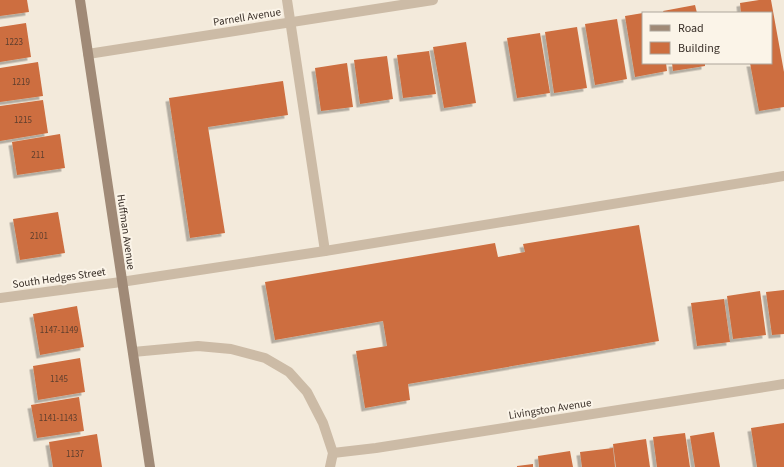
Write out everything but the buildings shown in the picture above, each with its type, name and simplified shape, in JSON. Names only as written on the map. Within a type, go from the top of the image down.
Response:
[{"type":"street","name":"Huffman Avenue","points":[[80,0],[150,467]]},
{"type":"street","points":[[287,0],[325,251]]},
{"type":"street","name":"Parnell Avenue","points":[[88,54],[433,0]]},
{"type":"street","name":"South Hedges Street","points":[[0,298],[122,282],[325,251],[784,176]]},
{"type":"street","points":[[133,352],[198,346],[231,349],[265,358],[289,372],[307,392],[323,423],[333,453],[330,467]]},
{"type":"street","name":"Livingston Avenue","points":[[333,453],[384,447],[784,384]]}]
